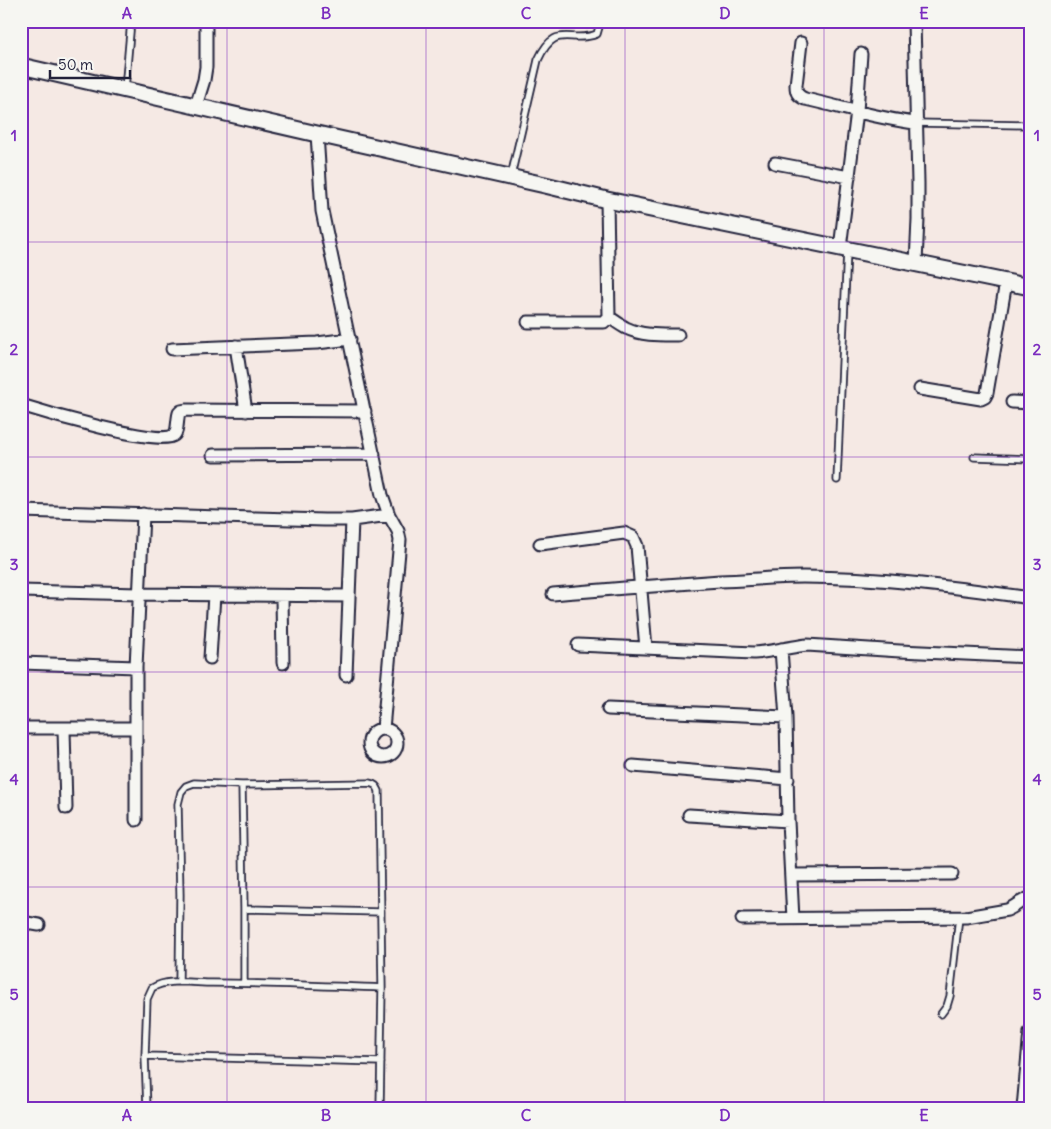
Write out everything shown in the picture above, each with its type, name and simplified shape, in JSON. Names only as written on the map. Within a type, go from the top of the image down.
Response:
[{"type":"street","points":[[196,106],[206,66],[206,21]]},
{"type":"street","points":[[914,21],[918,151],[916,264]]},
{"type":"street","points":[[801,43],[796,85],[796,92],[799,96],[804,99],[892,120],[916,123]]},
{"type":"street","points":[[844,249],[861,54]]},
{"type":"street","points":[[21,66],[607,200],[1030,287]]},
{"type":"street","points":[[317,134],[322,210],[382,495],[400,540],[383,728]]},
{"type":"street","points":[[775,163],[849,177]]},
{"type":"street","points":[[528,322],[607,321],[609,317],[607,200]]},
{"type":"street","points":[[920,389],[981,399],[985,398],[1006,282]]},
{"type":"street","points":[[609,317],[638,333],[678,335]]},
{"type":"street","points":[[172,349],[317,343],[350,339]]},
{"type":"street","points":[[236,346],[246,410]]},
{"type":"street","points":[[1012,402],[1030,403]]},
{"type":"street","points":[[21,405],[105,428],[159,438],[174,435],[179,413],[186,410],[365,411]]},
{"type":"street","points":[[213,455],[374,454]]},
{"type":"street","points":[[21,511],[352,520],[389,515]]},
{"type":"street","points":[[136,820],[136,668],[143,514]]},
{"type":"street","points":[[346,674],[352,520]]},
{"type":"street","points":[[540,544],[624,533],[633,536],[637,546],[646,648]]},
{"type":"street","points":[[553,594],[641,586],[785,577],[899,582],[1030,598]]},
{"type":"street","points":[[21,591],[349,596]]},
{"type":"street","points":[[210,658],[214,595]]},
{"type":"street","points":[[282,596],[283,663]]},
{"type":"street","points":[[578,645],[754,653],[807,645],[1030,657]]},
{"type":"street","points":[[781,649],[786,717],[788,822],[793,919]]},
{"type":"street","points":[[21,663],[136,668]]},
{"type":"street","points":[[608,709],[786,717]]},
{"type":"street","points":[[21,728],[135,728]]},
{"type":"street","points":[[64,729],[66,808]]},
{"type":"street","points":[[633,766],[788,779]]},
{"type":"street","points":[[689,815],[788,822]]},
{"type":"street","points":[[791,875],[952,874]]},
{"type":"street","points":[[742,919],[959,917],[1007,910],[1030,898]]},
{"type":"street","points":[[21,922],[39,925]]},
{"type":"street","points":[[1023,1108],[1030,1032]]},
{"type":"lane","points":[[124,90],[131,21]]},
{"type":"lane","points":[[511,177],[538,60],[543,49],[550,41],[561,36],[590,37],[597,34],[599,21]]},
{"type":"lane","points":[[916,123],[1030,125]]},
{"type":"lane","points":[[837,480],[844,249]]},
{"type":"lane","points":[[974,457],[1030,459]]},
{"type":"lane","points":[[179,982],[178,804],[181,792],[186,786],[194,783],[242,785],[374,784],[379,791],[382,988],[380,1108]]},
{"type":"lane","points":[[242,785],[244,983]]},
{"type":"lane","points":[[244,909],[381,912]]},
{"type":"lane","points":[[941,1014],[950,996],[959,917]]},
{"type":"lane","points":[[147,1108],[145,1056],[148,1000],[152,988],[159,984],[179,982],[244,983],[382,988]]},
{"type":"lane","points":[[145,1056],[381,1062]]}]
